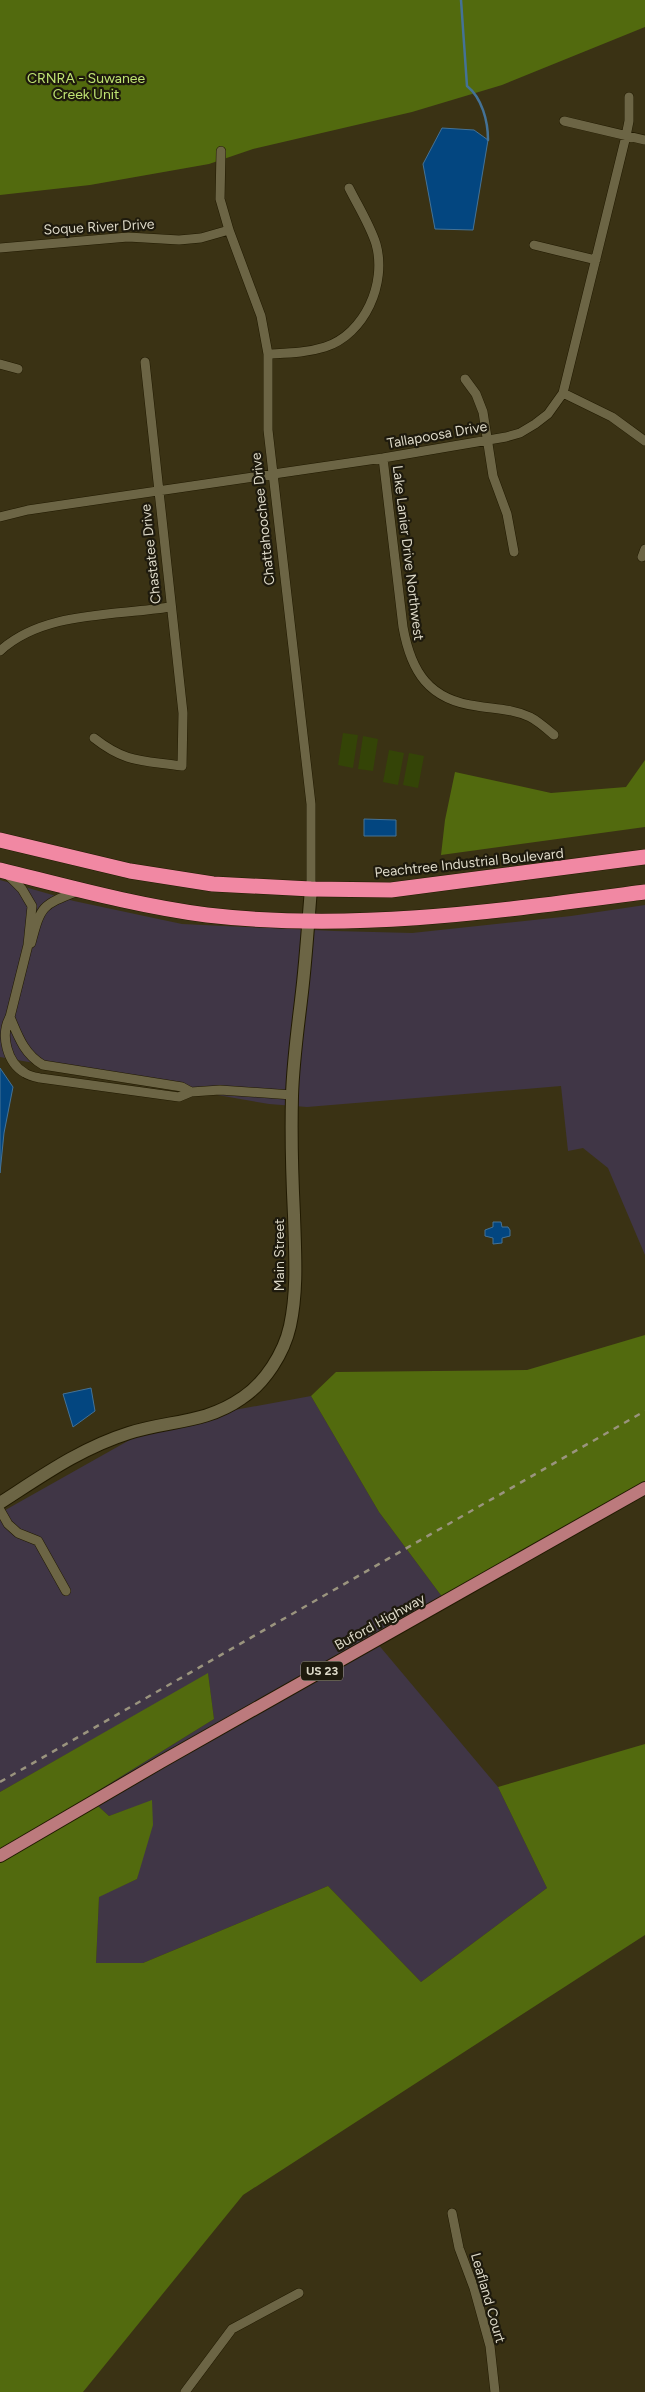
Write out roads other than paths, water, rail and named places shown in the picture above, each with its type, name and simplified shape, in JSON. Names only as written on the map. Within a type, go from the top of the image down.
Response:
[{"type":"highway","name":"Peachtree Industrial Boulevard","points":[[0,840],[130,872],[213,884],[311,889],[391,890],[645,857]]},
{"type":"highway","points":[[2,870],[128,902],[207,915],[309,922],[430,917],[527,908],[645,892]]},
{"type":"main road","name":"Buford Highway","points":[[0,1856],[170,1757],[645,1488]]},
{"type":"street","name":"Tallapoosa Drive","points":[[0,517],[28,510],[382,458],[487,440],[520,433],[535,424],[548,414],[563,393],[626,136],[629,121],[629,97]]},
{"type":"street","points":[[564,121],[645,140]]},
{"type":"street","name":"Chattahoochee Drive","points":[[221,151],[220,199],[229,230],[261,316],[268,354],[268,430],[272,473],[311,804],[311,889]]},
{"type":"street","points":[[268,354],[305,352],[327,347],[344,337],[359,323],[370,306],[377,285],[379,264],[376,243],[349,188]]},
{"type":"street","name":"Soque River Drive","points":[[0,248],[128,237],[179,240],[201,238],[229,230]]},
{"type":"street","points":[[534,245],[596,260]]},
{"type":"street","name":"Chastatee Drive","points":[[94,738],[107,748],[128,759],[182,766],[183,713],[157,490],[145,362]]},
{"type":"street","points":[[0,364],[18,369]]},
{"type":"street","points":[[465,379],[476,394],[483,412],[493,476],[507,514],[514,552]]},
{"type":"street","points":[[563,393],[612,417],[645,441]]},
{"type":"street","name":"Lake Lanier Drive Northwest","points":[[382,458],[403,627],[407,652],[415,669],[439,694],[456,703],[508,709],[531,717],[554,735]]},
{"type":"street","points":[[0,651],[14,638],[52,622],[170,607]]},
{"type":"street","points":[[2,870],[23,891],[32,906],[28,945],[6,1029],[6,1047],[15,1065],[25,1073],[40,1078],[179,1097],[191,1092],[220,1090],[292,1095]]},
{"type":"street","name":"Main Street","points":[[0,1503],[74,1456],[98,1444],[131,1432],[188,1421],[216,1413],[243,1398],[264,1379],[279,1354],[290,1328],[296,1280],[293,1067],[311,889]]},
{"type":"street","points":[[28,945],[31,943],[38,916],[46,905],[55,899],[80,890]]},
{"type":"street","points":[[10,1017],[21,1044],[42,1065],[182,1087],[191,1092]]},
{"type":"street","points":[[0,1510],[8,1524],[18,1533],[38,1542],[66,1591]]},
{"type":"street","name":"Leafland Court","points":[[452,2212],[459,2248],[474,2288],[490,2346],[495,2392]]},
{"type":"street","points":[[185,2392],[232,2330],[299,2293]]},
{"type":"water","points":[[442,128],[474,130],[488,140],[473,230],[435,229],[423,164]]},
{"type":"water","points":[[364,819],[396,820],[396,836],[364,836]]},
{"type":"water","points":[[0,1068],[13,1087],[4,1133],[0,1173]]},
{"type":"water","points":[[493,1222],[501,1222],[502,1227],[508,1227],[510,1230],[510,1236],[502,1238],[502,1243],[493,1244],[493,1238],[485,1236],[485,1230],[493,1227]]},
{"type":"water","points":[[91,1388],[95,1411],[73,1427],[63,1394]]},
{"type":"waterway","points":[[461,0],[467,86],[477,97],[483,110],[488,140]]},
{"type":"railway","points":[[0,1782],[645,1411]]},
{"type":"park label","name":"CRNRA - Suwanee Creek Unit","points":[[86,86]]}]
